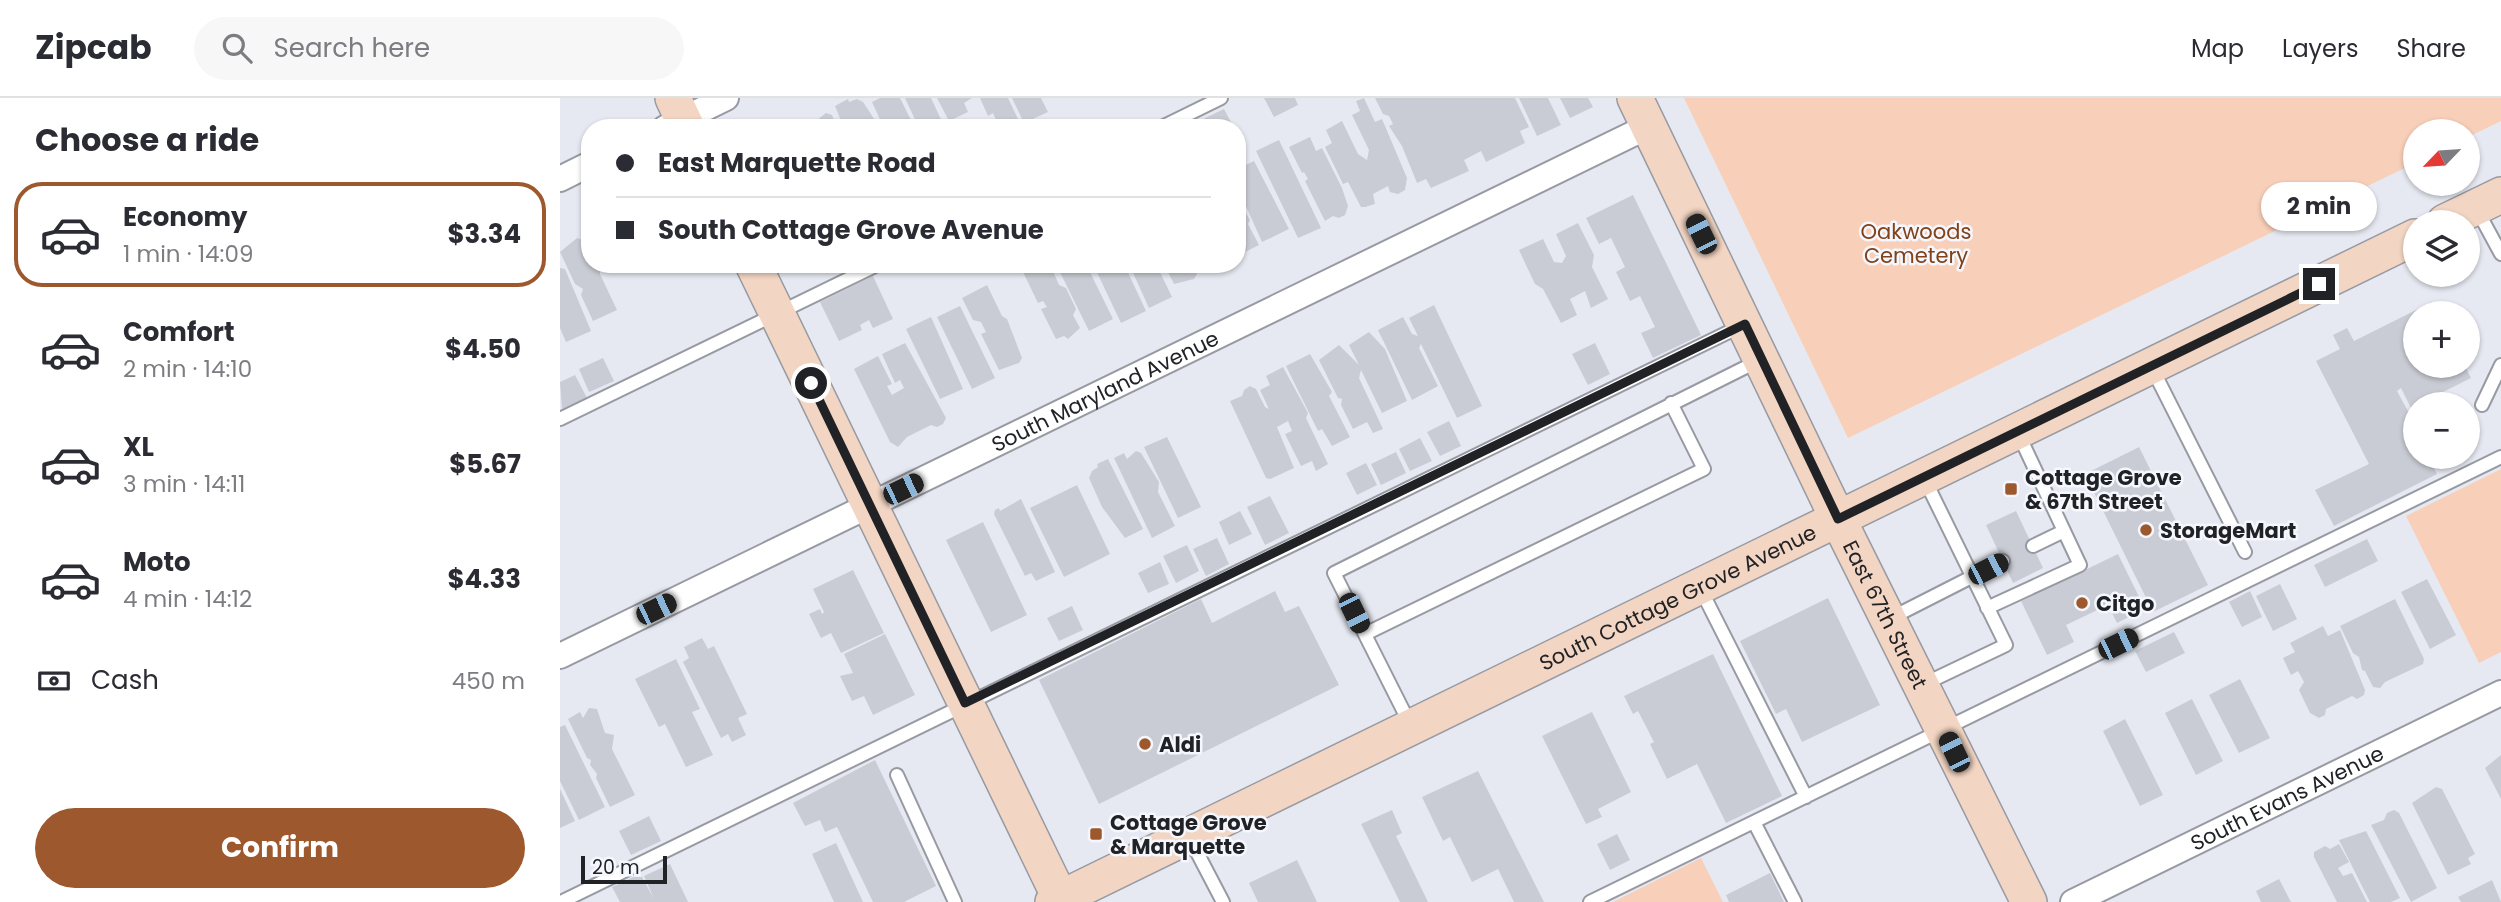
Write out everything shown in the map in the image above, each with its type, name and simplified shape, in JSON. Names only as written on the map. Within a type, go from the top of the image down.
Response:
[{"type":"street","points":[[677,118],[726,98]]},
{"type":"street","name":"East 67th Street","points":[[1642,112],[1838,519],[2029,902]]},
{"type":"street","name":"South Maryland Avenue","points":[[560,656],[870,505],[1642,112]]},
{"type":"street","points":[[560,179],[581,168]]},
{"type":"street","name":"South Cottage Grove Avenue","points":[[1058,901],[1188,835],[2403,243]]},
{"type":"street","points":[[757,273],[1058,901]]},
{"type":"street","name":"South Evans Avenue","points":[[2073,902],[2501,693]]},
{"type":"lane","points":[[1178,119],[1221,98]]},
{"type":"lane","points":[[2474,208],[2501,254]]},
{"type":"lane","points":[[560,419],[861,273]]},
{"type":"lane","points":[[561,902],[1745,324]]},
{"type":"lane","points":[[1411,728],[1334,573],[1762,359]]},
{"type":"lane","points":[[2482,405],[2501,365]]},
{"type":"lane","points":[[2151,366],[2245,552]]},
{"type":"lane","points":[[1364,634],[1704,470],[1671,403]]},
{"type":"lane","points":[[1987,608],[2080,565],[2017,432]]},
{"type":"lane","points":[[1590,902],[2501,457]]},
{"type":"lane","points":[[1921,685],[2006,645],[1924,477]]},
{"type":"lane","points":[[2032,546],[2064,531]]},
{"type":"lane","points":[[1888,619],[2003,561]]},
{"type":"lane","points":[[1700,586],[1806,796]]},
{"type":"lane","points":[[897,775],[955,902]]},
{"type":"lane","points":[[1754,822],[1795,902]]},
{"type":"lane","points":[[1188,835],[1223,902]]},
{"type":"green space","name":"Oakwoods Cemetery","points":[[1684,98],[2501,98],[2501,121],[2480,131],[2480,119],[2403,119],[2403,169],[1848,438]]},
{"type":"green space","points":[[2501,469],[2501,652],[2479,663],[2406,516]]},
{"type":"green space","points":[[1701,858],[1723,902],[1613,902]]},
{"type":"building","points":[[880,98],[900,98],[910,119],[880,119],[872,102]]},
{"type":"building","points":[[905,98],[931,98],[941,119],[915,119]]},
{"type":"building","points":[[937,98],[972,98],[964,103],[968,112],[948,119]]},
{"type":"building","points":[[980,98],[1008,98],[1018,119],[996,119],[993,113],[988,116]]},
{"type":"building","points":[[1012,98],[1041,98],[1048,112],[1033,119],[1022,119]]},
{"type":"building","points":[[1264,98],[1295,98],[1298,105],[1274,117]]},
{"type":"building","points":[[1364,98],[1375,122],[1382,119],[1407,178],[1405,190],[1398,194],[1390,192],[1388,186],[1373,194],[1375,204],[1361,207],[1348,182],[1343,184],[1325,147],[1332,143],[1326,130],[1342,121],[1358,154],[1367,160],[1369,150],[1352,115],[1360,111],[1356,101]]},
{"type":"building","points":[[1375,98],[1515,98],[1529,127],[1520,131],[1525,143],[1486,162],[1481,151],[1464,160],[1469,171],[1431,188],[1426,179],[1417,183],[1402,146],[1389,126],[1393,124],[1389,116],[1383,114]]},
{"type":"building","points":[[1519,98],[1548,98],[1561,125],[1537,136]]},
{"type":"building","points":[[1560,98],[1588,98],[1593,107],[1570,118]]},
{"type":"building","points":[[848,99],[849,102],[857,99],[863,102],[874,119],[840,119],[835,106]]},
{"type":"building","points":[[1224,109],[1229,119],[1203,119]]},
{"type":"building","points":[[826,113],[832,115],[834,119],[818,119]]},
{"type":"building","points":[[1310,137],[1316,151],[1322,148],[1342,188],[1348,206],[1345,215],[1339,218],[1333,216],[1325,221],[1305,181],[1308,179],[1289,147]]},
{"type":"building","points":[[1279,140],[1321,228],[1298,238],[1256,151]]},
{"type":"building","points":[[1254,161],[1289,229],[1262,242],[1246,206],[1246,165]]},
{"type":"building","points":[[1633,195],[1701,335],[1653,358],[1641,333],[1655,327],[1640,296],[1630,301],[1616,272],[1625,267],[1611,238],[1599,244],[1586,218]]},
{"type":"building","points":[[1246,214],[1250,220],[1248,224],[1259,245],[1246,252]]},
{"type":"building","points":[[1578,223],[1594,255],[1592,267],[1608,299],[1591,308],[1585,291],[1570,299],[1577,315],[1561,323],[1543,289],[1535,284],[1519,250],[1543,239],[1554,262],[1562,263],[1566,256],[1556,234]]},
{"type":"building","points":[[577,238],[581,239],[581,273],[600,273],[617,310],[593,321],[581,295],[583,289],[575,284],[560,252]]},
{"type":"building","points":[[560,268],[565,269],[591,331],[566,342],[560,328]]},
{"type":"building","points":[[1023,273],[1054,273],[1059,285],[1066,288],[1076,309],[1073,315],[1080,328],[1068,339],[1064,336],[1056,339],[1041,309],[1047,307],[1043,301],[1038,303]]},
{"type":"building","points":[[1060,273],[1090,273],[1113,319],[1089,331]]},
{"type":"building","points":[[1097,273],[1128,273],[1146,311],[1121,323]]},
{"type":"building","points":[[1133,273],[1160,273],[1172,297],[1149,308]]},
{"type":"building","points":[[1168,273],[1197,273],[1194,279],[1174,284]]},
{"type":"building","points":[[873,276],[893,319],[873,328],[869,320],[860,325],[862,330],[839,341],[820,302]]},
{"type":"building","points":[[987,285],[1002,316],[1007,319],[1022,358],[1019,363],[999,370],[981,334],[986,332],[981,322],[973,320],[962,298]]},
{"type":"building","points":[[1434,305],[1482,406],[1457,418],[1421,344],[1419,348],[1438,386],[1412,400],[1378,330],[1403,317],[1412,334],[1418,336],[1409,318]]},
{"type":"building","points":[[960,306],[995,378],[972,389],[937,317]]},
{"type":"building","points":[[2403,316],[2403,378],[2471,378],[2443,392],[2403,392],[2401,388],[2397,391],[2403,402],[2403,469],[2434,469],[2437,474],[2334,526],[2315,490],[2369,464],[2316,361],[2340,349],[2333,335],[2347,328],[2354,341]]},
{"type":"building","points":[[931,317],[963,389],[940,399],[906,329]]},
{"type":"building","points":[[1369,332],[1385,349],[1407,401],[1382,413],[1361,370],[1359,378],[1383,429],[1373,433],[1367,422],[1353,429],[1341,405],[1342,399],[1338,398],[1319,360],[1339,345],[1359,365],[1349,345]]},
{"type":"building","points":[[905,343],[946,418],[943,424],[937,427],[931,425],[907,437],[898,447],[890,442],[854,369],[878,356],[892,384],[887,386],[892,395],[904,388],[900,380],[895,383],[882,354]]},
{"type":"building","points":[[1595,343],[1610,374],[1588,385],[1572,354]]},
{"type":"building","points":[[1310,354],[1332,392],[1329,396],[1350,437],[1332,446],[1322,429],[1318,431],[1286,366]]},
{"type":"building","points":[[603,358],[614,381],[589,392],[579,369]]},
{"type":"building","points":[[1283,367],[1308,413],[1306,418],[1328,464],[1316,471],[1312,461],[1301,466],[1285,434],[1292,431],[1288,421],[1277,427],[1272,415],[1294,468],[1270,479],[1266,478],[1230,401],[1242,396],[1244,390],[1250,386],[1256,389],[1265,407],[1269,409],[1260,390],[1270,385],[1266,376]]},
{"type":"building","points":[[575,375],[587,398],[562,409],[560,382]]},
{"type":"building","points":[[1449,421],[1461,446],[1440,456],[1427,432]]},
{"type":"building","points":[[1167,437],[1201,507],[1178,518],[1144,447]]},
{"type":"building","points":[[1420,438],[1432,461],[1410,471],[1399,449]]},
{"type":"building","name":"StorageMart","points":[[2139,447],[2208,585],[2153,612],[2085,474]]},
{"type":"building","points":[[1136,451],[1141,453],[1159,482],[1158,492],[1175,526],[1152,538],[1114,458],[1124,453],[1127,459]]},
{"type":"building","points":[[1396,452],[1406,473],[1381,485],[1371,464]]},
{"type":"building","points":[[1108,459],[1143,529],[1125,538],[1102,507],[1089,478],[1092,471],[1098,467],[1097,464]]},
{"type":"building","points":[[1366,463],[1377,485],[1357,495],[1346,473]]},
{"type":"building","points":[[1077,485],[1110,554],[1064,577],[1030,508]]},
{"type":"building","points":[[1270,496],[1289,533],[1265,545],[1247,507]]},
{"type":"building","points":[[1021,499],[1055,572],[1036,581],[1031,573],[1025,576],[994,514],[995,510],[999,508],[1000,511]]},
{"type":"building","points":[[1240,511],[1252,534],[1229,545],[1219,522]]},
{"type":"building","name":"Citgo","points":[[2016,511],[2043,568],[2013,583],[1986,525]]},
{"type":"building","points":[[983,522],[1027,615],[991,632],[946,540]]},
{"type":"building","points":[[1217,538],[1229,564],[1206,576],[1193,549]]},
{"type":"building","points":[[2367,539],[2378,561],[2325,587],[2314,565]]},
{"type":"building","points":[[1187,545],[1199,571],[1176,583],[1163,556]]},
{"type":"building","name":"Citgo","points":[[2118,554],[2145,609],[2117,623],[2108,605],[2066,625],[2074,642],[2047,655],[2021,601]]},
{"type":"building","points":[[1160,562],[1169,584],[1148,593],[1138,573]]},
{"type":"building","points":[[853,570],[884,633],[841,653],[831,633],[821,638],[809,614],[820,609],[822,614],[824,612],[813,589]]},
{"type":"building","points":[[2427,579],[2456,635],[2430,649],[2401,592]]},
{"type":"building","points":[[2280,584],[2297,619],[2273,631],[2256,596]]},
{"type":"building","name":"Aldi","points":[[1275,591],[1285,612],[1299,606],[1339,685],[1099,804],[1039,680],[1201,599],[1212,623]]},
{"type":"building","points":[[2250,591],[2262,617],[2242,627],[2229,602]]},
{"type":"building","points":[[1828,598],[1880,705],[1802,742],[1786,709],[1776,714],[1740,641]]},
{"type":"building","points":[[2395,599],[2424,659],[2423,664],[2385,682],[2380,688],[2373,687],[2340,626]]},
{"type":"building","points":[[1072,606],[1083,630],[1059,641],[1047,618]]},
{"type":"building","points":[[2323,626],[2328,636],[2340,630],[2365,690],[2364,695],[2357,699],[2352,696],[2326,709],[2325,715],[2319,718],[2310,713],[2299,690],[2304,682],[2298,671],[2291,675],[2283,658],[2295,652],[2290,643]]},
{"type":"building","points":[[2174,632],[2185,653],[2146,672],[2135,651]]},
{"type":"building","points":[[885,634],[915,695],[873,715],[864,696],[852,701],[840,676],[853,673],[844,654]]},
{"type":"building","points":[[702,638],[708,649],[714,646],[747,714],[738,718],[746,735],[732,742],[728,734],[721,738],[683,662],[689,658],[684,647]]},
{"type":"building","points":[[1713,654],[1782,796],[1726,823],[1697,764],[1667,779],[1650,744],[1654,742],[1638,711],[1633,714],[1624,696]]},
{"type":"building","points":[[676,659],[700,709],[692,712],[713,755],[686,767],[665,724],[659,727],[635,679]]},
{"type":"building","points":[[2240,679],[2270,738],[2239,753],[2209,695]]},
{"type":"building","points":[[2192,699],[2223,761],[2196,775],[2165,713]]},
{"type":"building","points":[[589,708],[597,709],[605,733],[614,735],[612,749],[635,795],[610,807],[596,778],[597,774],[590,765],[591,760],[587,758],[568,719],[580,712],[583,718]]},
{"type":"building","points":[[1592,712],[1631,792],[1598,809],[1602,817],[1586,824],[1542,736]]},
{"type":"building","points":[[2125,719],[2163,795],[2140,806],[2103,731]]},
{"type":"building","points":[[565,725],[605,807],[579,820],[560,781],[560,727]]},
{"type":"building","points":[[2501,755],[2501,799],[2485,768]]},
{"type":"building","points":[[875,760],[936,886],[904,902],[873,902],[837,827],[825,832],[820,820],[805,826],[793,803]]},
{"type":"building","points":[[1478,771],[1544,902],[1514,902],[1498,869],[1472,882],[1450,837],[1443,841],[1422,797]]},
{"type":"building","points":[[2436,787],[2442,789],[2475,854],[2468,858],[2471,864],[2448,875],[2412,803]]},
{"type":"building","points":[[560,789],[575,821],[560,828]]},
{"type":"building","points":[[1392,810],[1402,833],[1396,836],[1428,902],[1400,902],[1361,824]]},
{"type":"building","points":[[2394,810],[2399,813],[2437,888],[2411,902],[2371,825],[2384,820],[2387,813]]},
{"type":"building","points":[[649,816],[661,841],[631,855],[619,831]]},
{"type":"building","points":[[2366,831],[2400,898],[2391,902],[2370,902],[2339,840]]},
{"type":"building","points":[[1617,834],[1630,860],[1610,870],[1597,844]]},
{"type":"building","points":[[836,843],[863,902],[834,902],[812,854]]},
{"type":"building","points":[[2339,844],[2349,862],[2338,868],[2343,876],[2352,873],[2367,902],[2337,902],[2314,857],[2314,852],[2325,846],[2330,849]]},
{"type":"building","points":[[1297,860],[1317,902],[1258,902],[1249,883]]},
{"type":"building","points":[[670,864],[688,902],[620,902],[612,887],[633,877],[642,877],[654,899],[644,876]]},
{"type":"building","points":[[1770,873],[1784,902],[1729,902],[1726,895]]},
{"type":"building","points":[[2279,879],[2291,902],[2261,902],[2256,891]]},
{"type":"building","points":[[2492,880],[2501,902],[2461,902],[2458,897]]},
{"type":"place","name":"Cottage Grove & 67th Street","points":[[2011,489]]},
{"type":"place","name":"StorageMart","points":[[2146,530]]},
{"type":"place","name":"Citgo","points":[[2082,603]]},
{"type":"place","name":"Aldi","points":[[1145,744]]},
{"type":"place","name":"Cottage Grove & Marquette","points":[[1096,834]]},
{"type":"route","points":[[811,383],[965,703],[1745,324],[1838,519],[2319,284]]}]
